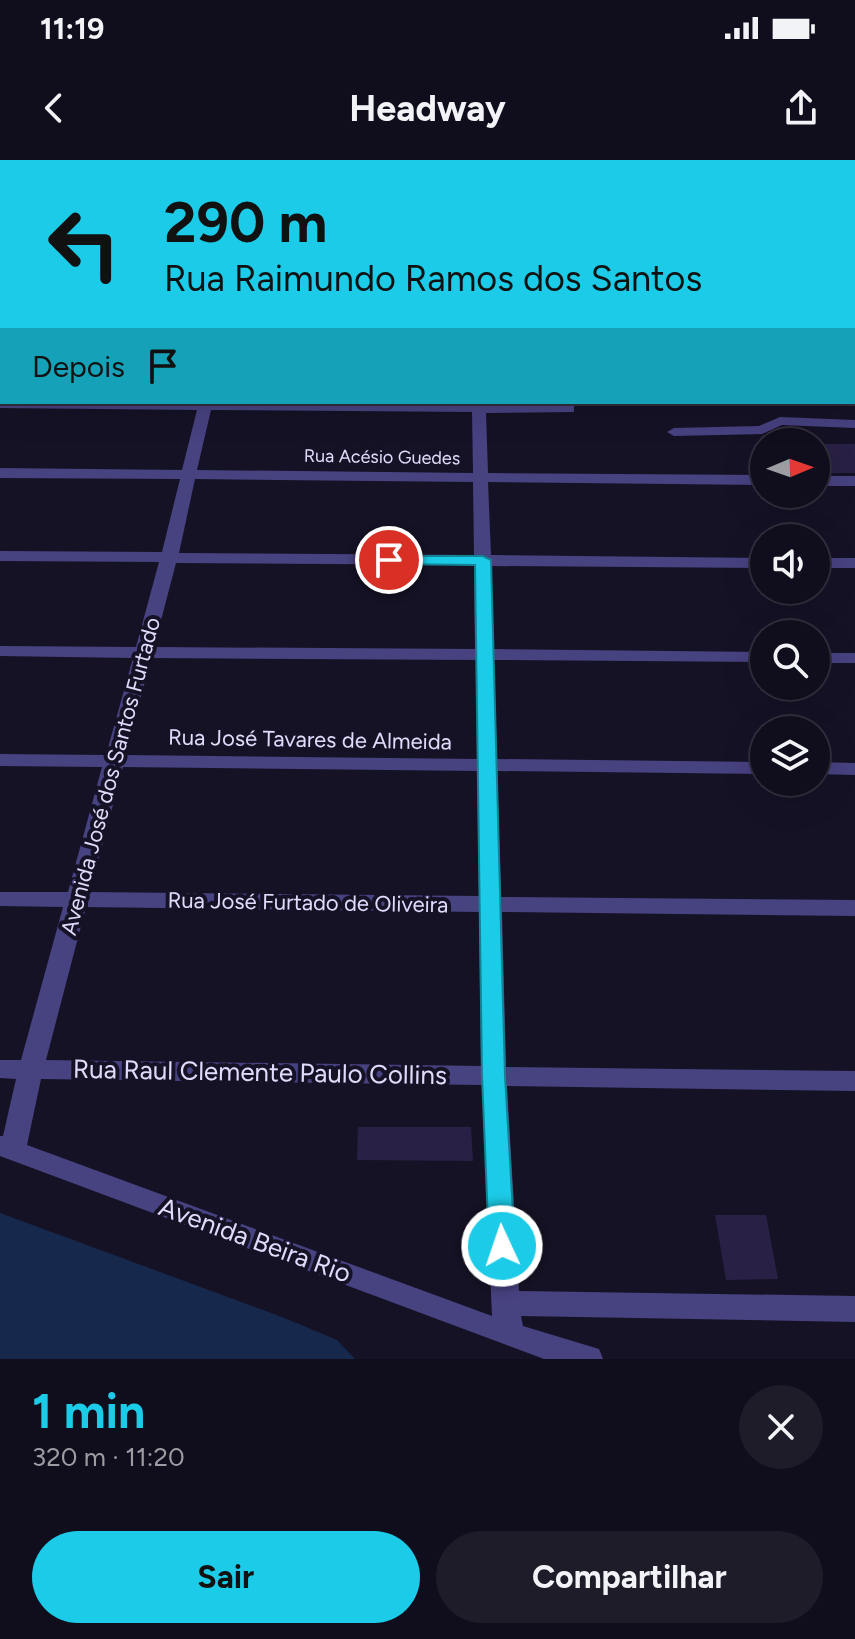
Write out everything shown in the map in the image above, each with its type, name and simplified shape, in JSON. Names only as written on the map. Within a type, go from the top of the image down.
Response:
[{"type":"street","points":[[0,404],[479,405],[569,409]]},
{"type":"street","name":"Avenida José dos Santos Furtado","points":[[6,1148],[31,1069],[144,652],[206,404]]},
{"type":"street","points":[[479,405],[494,1076],[509,1335]]},
{"type":"street","points":[[674,432],[762,430],[780,421],[855,424]]},
{"type":"street","name":"Rua Acésio Guedes","points":[[0,473],[750,480]]},
{"type":"street","points":[[830,481],[855,481]]},
{"type":"street","points":[[0,556],[750,563]]},
{"type":"street","points":[[830,563],[855,563]]},
{"type":"street","points":[[0,651],[750,657]]},
{"type":"street","points":[[830,658],[855,658]]},
{"type":"street","name":"Rua José Tavares de Almeida","points":[[0,760],[750,768]]},
{"type":"street","points":[[830,768],[855,769]]},
{"type":"street","name":"Rua José Furtado de Oliveira","points":[[0,899],[855,908]]},
{"type":"street","name":"Rua Raul Clemente Paulo Collins","points":[[0,1069],[855,1081]]},
{"type":"street","name":"Avenida Beira Rio","points":[[6,1148],[509,1335],[588,1359]]},
{"type":"street","points":[[505,1303],[855,1309]]},
{"type":"water","points":[[0,1213],[282,1317],[337,1340],[355,1359],[0,1359]]},
{"type":"building","points":[[830,444],[855,444],[855,473],[830,473]]},
{"type":"building","points":[[358,1127],[471,1127],[473,1161],[357,1160]]},
{"type":"building","points":[[715,1215],[766,1215],[778,1279],[726,1280]]},
{"type":"route","points":[[389,560],[483,560],[494,1076],[502,1246]]}]
